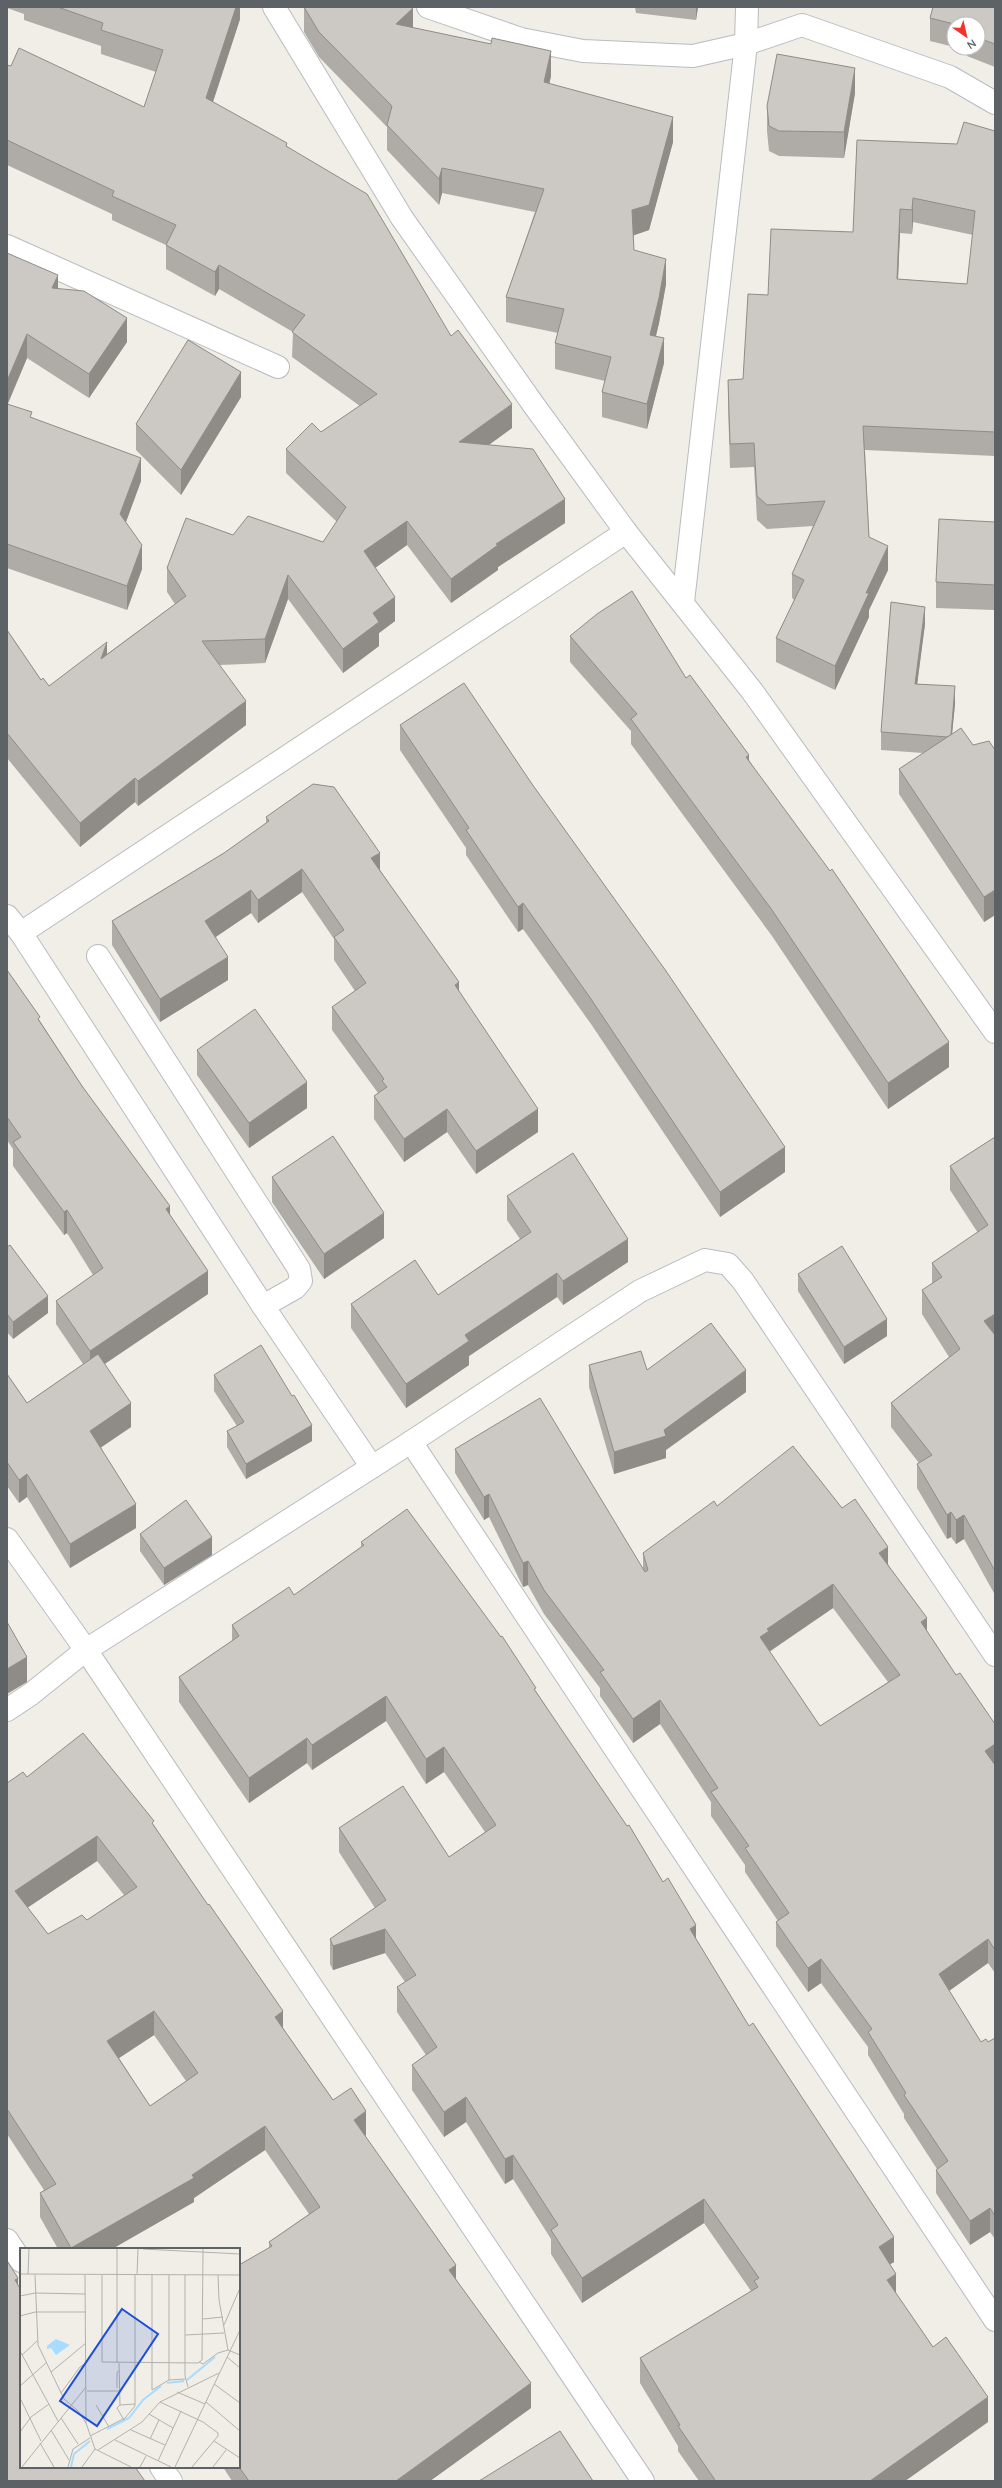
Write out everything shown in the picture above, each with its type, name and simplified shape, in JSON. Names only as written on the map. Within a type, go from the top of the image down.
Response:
[{"type":"street","points":[[274,7],[402,218],[626,532],[752,691],[995,1032]]},
{"type":"street","points":[[428,7],[521,39],[583,51],[694,56],[746,44],[802,25],[950,77],[995,103]]},
{"type":"street","points":[[683,602],[746,44],[748,7]]},
{"type":"street","points":[[7,246],[278,366]]},
{"type":"street","points":[[21,933],[626,532]]},
{"type":"street","points":[[7,916],[21,933],[263,1306],[372,1467]]},
{"type":"street","points":[[98,956],[299,1269],[301,1281],[295,1288],[263,1306]]},
{"type":"street","points":[[7,1710],[31,1694],[86,1650],[411,1442],[640,1291],[705,1260],[728,1264],[743,1281],[995,1655]]},
{"type":"street","points":[[411,1442],[995,2320]]},
{"type":"street","points":[[7,1539],[86,1650],[643,2481]]},
{"type":"street","points":[[7,2240],[20,2260]]},
{"type":"street","points":[[162,2468],[171,2481]]},
{"type":"building","points":[[58,7],[236,7],[206,98],[287,143],[286,146],[367,194],[451,336],[458,330],[512,404],[459,442],[533,449],[565,499],[496,544],[498,545],[451,579],[407,521],[364,551],[395,597],[373,613],[379,622],[343,649],[288,575],[265,639],[202,641],[246,701],[138,781],[135,778],[80,823],[7,733],[7,630],[41,680],[43,678],[49,686],[107,642],[101,659],[186,596],[167,568],[186,518],[233,535],[248,516],[323,542],[346,507],[286,449],[312,423],[321,432],[377,394],[292,332],[305,315],[219,265],[215,272],[166,245],[176,225],[112,196],[114,191],[7,140],[7,65],[11,66],[19,48],[144,107],[163,50],[101,30],[103,23]]},
{"type":"building","points":[[304,7],[410,7],[413,8],[396,24],[491,44],[492,38],[551,51],[544,82],[673,117],[649,205],[632,210],[634,250],[666,259],[650,335],[664,338],[647,404],[602,392],[611,357],[555,343],[564,309],[506,297],[544,189],[442,168],[439,179],[387,125],[392,106],[319,32]]},
{"type":"building","points":[[933,7],[995,7],[995,44],[986,41],[986,16],[946,16],[946,22],[930,18]]},
{"type":"building","points":[[777,54],[855,68],[844,132],[779,131],[769,126],[767,106]]},
{"type":"building","points":[[964,122],[995,131],[995,432],[863,426],[869,537],[888,546],[866,593],[869,593],[835,666],[776,638],[804,580],[792,574],[825,501],[767,505],[757,496],[754,443],[730,444],[728,380],[743,379],[748,294],[768,295],[771,229],[853,232],[857,140],[957,144]],"holes":[[[913,198],[975,211],[967,284],[897,279],[900,209],[912,210]]]},
{"type":"building","points":[[7,253],[58,275],[52,288],[84,291],[127,318],[89,374],[27,334],[7,381]]},
{"type":"building","points":[[188,340],[241,372],[181,470],[136,424]]},
{"type":"building","points":[[7,404],[32,412],[30,417],[141,458],[120,514],[142,545],[127,586],[7,544]]},
{"type":"building","points":[[939,519],[995,522],[995,585],[936,582]]},
{"type":"building","points":[[632,591],[686,678],[690,675],[749,755],[746,757],[830,871],[832,869],[949,1042],[888,1083],[772,910],[631,719],[637,714],[570,636],[597,614]]},
{"type":"building","points":[[891,602],[925,607],[915,684],[955,686],[951,735],[947,737],[881,732]]},
{"type":"building","points":[[464,683],[532,784],[666,971],[785,1147],[720,1192],[591,999],[523,903],[518,907],[466,830],[469,828],[400,725]]},
{"type":"building","points":[[961,728],[973,745],[989,741],[995,750],[995,890],[984,897],[899,769]]},
{"type":"building","points":[[313,784],[334,787],[380,853],[371,858],[459,982],[455,985],[538,1109],[476,1151],[447,1109],[404,1139],[374,1096],[387,1087],[382,1081],[384,1079],[332,1007],[366,983],[334,937],[344,930],[302,869],[258,900],[251,890],[205,921],[228,957],[160,999],[112,921],[224,853],[269,821],[266,817]]},
{"type":"building","points":[[7,970],[40,1017],[38,1019],[82,1086],[170,1206],[166,1209],[208,1271],[90,1351],[56,1301],[103,1268],[67,1210],[64,1212],[13,1142],[21,1137],[7,1117]]},
{"type":"building","points":[[255,1009],[307,1082],[249,1123],[197,1050]]},
{"type":"building","points":[[333,1136],[384,1213],[324,1254],[272,1177]]},
{"type":"building","points":[[995,1137],[995,1314],[984,1321],[995,1335],[995,1571],[964,1515],[956,1520],[951,1512],[947,1515],[917,1464],[932,1455],[891,1403],[960,1349],[922,1290],[942,1277],[932,1263],[988,1225],[950,1166]]},
{"type":"building","points":[[573,1153],[628,1239],[563,1281],[557,1273],[465,1335],[469,1341],[406,1384],[351,1304],[415,1260],[438,1295],[531,1232],[507,1196]]},
{"type":"building","points":[[10,1245],[48,1296],[13,1322],[7,1314],[7,1247]]},
{"type":"building","points":[[842,1246],[887,1319],[844,1347],[798,1274]]},
{"type":"building","points":[[711,1323],[746,1370],[664,1430],[666,1436],[614,1452],[589,1365],[641,1351],[647,1370]]},
{"type":"building","points":[[261,1345],[292,1396],[294,1395],[312,1425],[246,1464],[227,1431],[244,1422],[214,1375]]},
{"type":"building","points":[[98,1354],[131,1403],[90,1431],[136,1504],[70,1544],[27,1474],[19,1480],[7,1462],[7,1374],[27,1403]]},
{"type":"building","points":[[540,1398],[645,1572],[648,1570],[643,1553],[714,1501],[717,1506],[793,1446],[842,1508],[855,1499],[888,1547],[879,1553],[927,1618],[921,1622],[956,1675],[960,1673],[995,1724],[995,1744],[985,1751],[995,1765],[995,1950],[988,1939],[939,1974],[981,2042],[986,2039],[988,2042],[995,2038],[995,2216],[990,2208],[970,2221],[936,2170],[948,2161],[904,2095],[906,2093],[868,2032],[872,2029],[821,1959],[808,1968],[776,1922],[789,1913],[745,1848],[749,1846],[711,1792],[718,1788],[660,1700],[633,1719],[600,1672],[604,1670],[544,1590],[528,1561],[523,1563],[489,1494],[484,1497],[455,1449]],"holes":[[[833,1584],[900,1675],[820,1726],[760,1637],[769,1631],[767,1629]]]},
{"type":"building","points":[[186,1500],[212,1537],[164,1568],[140,1534]]},
{"type":"building","points":[[407,1509],[501,1637],[502,1636],[536,1688],[534,1689],[627,1826],[629,1825],[663,1882],[668,1878],[696,1925],[690,1929],[749,2026],[753,2023],[894,2237],[879,2247],[896,2274],[887,2280],[933,2347],[946,2337],[988,2397],[870,2481],[714,2481],[715,2480],[678,2426],[680,2425],[640,2358],[758,2287],[754,2281],[759,2278],[704,2199],[582,2278],[551,2230],[558,2225],[513,2155],[505,2159],[466,2097],[444,2112],[412,2065],[437,2047],[397,1987],[416,1975],[385,1929],[333,1946],[330,1939],[386,1900],[339,1828],[403,1786],[449,1857],[496,1825],[444,1747],[426,1759],[386,1696],[312,1745],[307,1738],[249,1778],[179,1677],[239,1636],[232,1625],[289,1587],[294,1595],[364,1545],[361,1542]]},
{"type":"building","points":[[7,1622],[27,1657],[7,1669]]},
{"type":"building","points":[[83,1733],[154,1821],[152,1823],[283,2011],[275,2017],[333,2100],[351,2088],[366,2111],[354,2120],[456,2265],[449,2270],[531,2383],[396,2481],[249,2481],[240,2468],[240,2264],[272,2246],[269,2242],[320,2207],[265,2126],[192,2175],[194,2178],[71,2248],[40,2193],[56,2184],[7,2109],[7,1783],[23,1772],[27,1777]],"holes":[[[97,1836],[137,1887],[87,1920],[82,1915],[48,1934],[15,1891]],[[154,2011],[198,2073],[150,2106],[107,2041]]]},
{"type":"building","points":[[7,2261],[18,2278],[15,2280],[20,2288],[20,2468],[136,2468],[145,2481],[7,2481]]},
{"type":"building","points":[[560,2431],[593,2481],[479,2481]]}]
